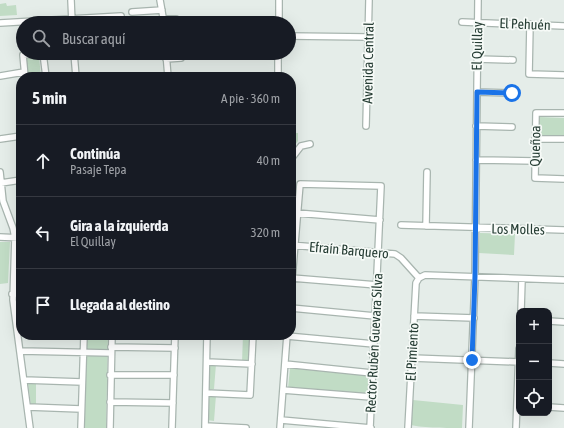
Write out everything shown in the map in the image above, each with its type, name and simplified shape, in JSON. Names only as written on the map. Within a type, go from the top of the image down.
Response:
[{"type":"street","points":[[71,0],[72,16]]},
{"type":"street","points":[[160,0],[163,16]]},
{"type":"street","points":[[279,0],[279,16]]},
{"type":"street","name":"Avenida Central","points":[[366,126],[369,0]]},
{"type":"street","name":"El Quillay","points":[[469,428],[475,276],[478,0]]},
{"type":"street","points":[[132,12],[162,10]]},
{"type":"street","name":"El Pehuén","points":[[462,22],[564,26]]},
{"type":"street","points":[[0,23],[16,23]]},
{"type":"street","points":[[530,24],[529,74],[564,75]]},
{"type":"street","points":[[296,36],[368,37]]},
{"type":"street","points":[[477,59],[512,60]]},
{"type":"street","points":[[23,60],[24,72]]},
{"type":"street","points":[[44,60],[45,72]]},
{"type":"street","points":[[75,60],[76,72]]},
{"type":"street","points":[[166,60],[168,72]]},
{"type":"street","points":[[278,60],[278,72]]},
{"type":"street","points":[[0,76],[16,75]]},
{"type":"street","points":[[477,92],[512,93]]},
{"type":"street","name":"Queñoa","points":[[564,113],[536,113],[535,139],[535,178],[564,178]]},
{"type":"street","points":[[476,126],[512,127]]},
{"type":"street","points":[[0,139],[16,137]]},
{"type":"street","points":[[535,139],[564,139]]},
{"type":"street","points":[[296,152],[301,146],[310,144]]},
{"type":"street","points":[[476,160],[535,161]]},
{"type":"street","points":[[0,172],[4,204],[16,234]]},
{"type":"street","points":[[426,226],[427,172]]},
{"type":"street","points":[[1,183],[16,181]]},
{"type":"street","name":"Rector Rubén Guevara Silva","points":[[297,213],[300,184],[381,186],[370,428]]},
{"type":"street","points":[[296,221],[297,213],[380,220]]},
{"type":"street","name":"Los Molles","points":[[401,225],[564,230]]},
{"type":"street","points":[[0,237],[16,238]]},
{"type":"street","name":"Efraín Barquero","points":[[296,245],[395,254],[399,256],[419,278]]},
{"type":"street","points":[[16,252],[12,294],[16,311]]},
{"type":"street","points":[[419,278],[425,275],[564,280]]},
{"type":"street","points":[[296,278],[376,285]]},
{"type":"street","name":"El Pimiento","points":[[408,428],[416,283],[419,278]]},
{"type":"street","points":[[521,308],[522,279]]},
{"type":"street","points":[[296,308],[375,316]]},
{"type":"street","points":[[414,316],[474,318]]},
{"type":"street","points":[[552,321],[564,322]]},
{"type":"street","points":[[296,337],[374,344]]},
{"type":"street","points":[[20,340],[30,428]]},
{"type":"street","points":[[81,428],[84,340]]},
{"type":"street","points":[[110,428],[112,340]]},
{"type":"street","points":[[172,428],[175,340]]},
{"type":"street","points":[[208,340],[205,427],[246,428]]},
{"type":"street","points":[[206,393],[250,396],[253,340]]},
{"type":"street","points":[[280,428],[287,340]]},
{"type":"street","points":[[21,351],[83,352],[175,348]]},
{"type":"street","points":[[412,358],[516,362]]},
{"type":"street","points":[[207,362],[252,364]]},
{"type":"street","points":[[552,363],[564,364]]},
{"type":"street","points":[[285,364],[372,373]]},
{"type":"street","points":[[110,375],[174,376]]},
{"type":"street","points":[[24,380],[82,382]]},
{"type":"street","points":[[283,390],[371,397]]},
{"type":"street","points":[[110,402],[173,403]]},
{"type":"street","points":[[28,407],[81,409]]},
{"type":"street","points":[[552,407],[564,408]]},
{"type":"street","points":[[516,428],[517,416]]},
{"type":"street","points":[[281,420],[370,428]]},
{"type":"green space","points":[[6,3],[7,6],[16,5],[17,15],[0,16],[0,4]]},
{"type":"green space","points":[[25,60],[39,60],[41,72],[26,72]]},
{"type":"green space","points":[[539,117],[564,118],[564,135],[539,135]]},
{"type":"green space","points":[[296,133],[298,133],[298,141],[296,144]]},
{"type":"green space","points":[[480,233],[515,234],[514,255],[479,253]]},
{"type":"green space","points":[[0,242],[10,242],[8,283],[0,284]]},
{"type":"green space","points":[[86,340],[108,340],[106,428],[83,428]]},
{"type":"green space","points":[[243,340],[252,340],[251,363],[242,362]]},
{"type":"green space","points":[[209,364],[216,364],[214,389],[207,390]]},
{"type":"green space","points":[[290,368],[369,376],[368,394],[288,388]]},
{"type":"green space","points":[[28,383],[36,383],[36,406],[31,405]]},
{"type":"green space","points":[[208,395],[216,395],[214,421],[207,420]]},
{"type":"green space","points":[[413,400],[463,405],[462,428],[411,425]]},
{"type":"route","points":[[472,360],[475,276],[477,92],[512,93]]}]
